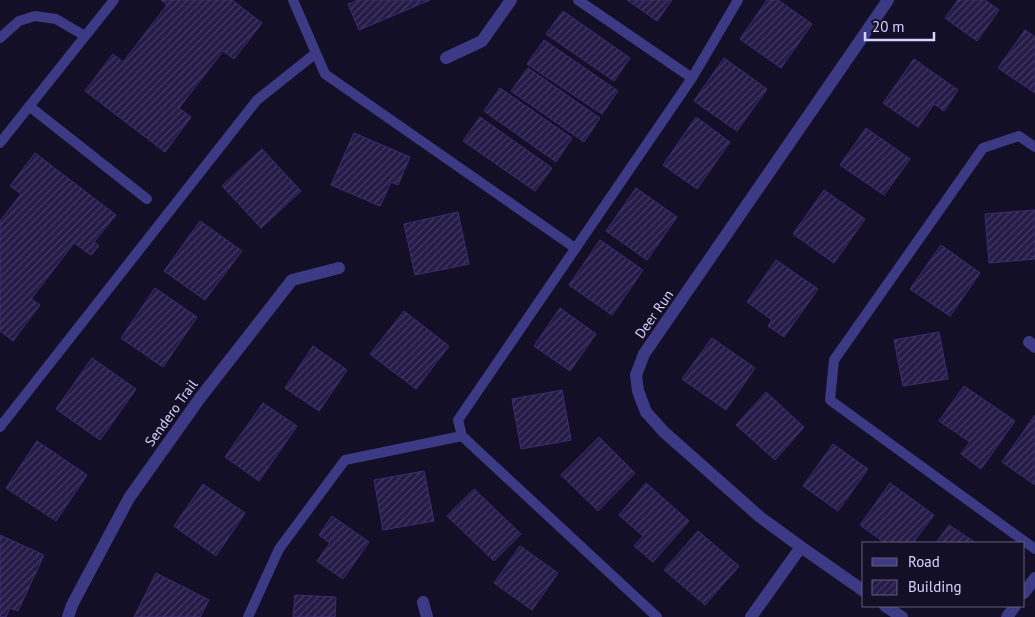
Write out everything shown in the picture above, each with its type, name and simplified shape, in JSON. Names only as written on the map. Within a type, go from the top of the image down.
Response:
[{"type":"street","points":[[446,58],[482,41],[511,0]]},
{"type":"street","name":"Deer Run","points":[[862,590],[760,517],[664,432],[646,412],[638,391],[636,375],[644,354],[888,0]]},
{"type":"street","name":"Sendero Trail","points":[[68,617],[72,605],[129,498],[200,398],[292,280],[338,268]]},
{"type":"street","points":[[751,617],[801,547]]},
{"type":"street","points":[[1025,592],[1035,578]]},
{"type":"street","points":[[422,602],[427,617]]},
{"type":"street","points":[[887,607],[902,617]]},
{"type":"street","points":[[1006,617],[1014,607]]},
{"type":"lane","points":[[0,143],[114,0]]},
{"type":"lane","points":[[293,0],[324,74],[576,248]]},
{"type":"lane","points":[[578,0],[692,78]]},
{"type":"lane","points":[[656,617],[462,436],[458,420],[692,78],[738,0]]},
{"type":"lane","points":[[0,38],[19,21],[35,16],[56,19],[85,36]]},
{"type":"lane","points":[[0,427],[257,100],[316,53]]},
{"type":"lane","points":[[29,106],[147,199]]},
{"type":"lane","points":[[1035,147],[1019,136],[982,148],[834,360],[830,400],[1035,549]]},
{"type":"lane","points":[[248,617],[279,549],[345,460],[462,436]]},
{"type":"building","points":[[161,0],[232,0],[262,23],[234,59],[223,51],[179,108],[191,117],[165,152],[85,91],[113,54],[123,62],[167,5]]},
{"type":"building","points":[[358,0],[430,0],[359,30],[348,4]]},
{"type":"building","points":[[627,0],[672,0],[657,21]]},
{"type":"building","points":[[767,0],[778,0],[812,24],[781,68],[740,39]]},
{"type":"building","points":[[958,0],[985,0],[999,10],[977,41],[945,18]]},
{"type":"building","points":[[563,11],[630,58],[614,81],[546,34]]},
{"type":"building","points":[[1025,30],[1035,37],[1035,93],[998,68]]},
{"type":"building","points":[[544,40],[618,91],[602,114],[527,64]]},
{"type":"building","points":[[724,58],[767,89],[737,131],[694,101]]},
{"type":"building","points":[[914,59],[958,90],[944,111],[934,104],[918,127],[883,103]]},
{"type":"building","points":[[528,68],[600,118],[584,142],[511,91]]},
{"type":"building","points":[[500,88],[572,138],[556,162],[484,111]]},
{"type":"building","points":[[480,117],[552,168],[535,191],[463,141]]},
{"type":"building","points":[[696,117],[730,142],[697,189],[663,165]]},
{"type":"building","points":[[866,128],[910,159],[884,195],[840,165]]},
{"type":"building","points":[[354,133],[410,157],[398,185],[391,182],[380,206],[331,185]]},
{"type":"building","points":[[262,149],[301,191],[261,228],[222,186]]},
{"type":"building","points":[[35,153],[116,215],[94,242],[99,246],[91,255],[74,243],[31,299],[40,305],[13,341],[0,331],[0,221],[21,194],[10,186]]},
{"type":"building","points":[[636,188],[677,217],[647,260],[606,231]]},
{"type":"building","points":[[824,190],[865,219],[834,263],[793,234]]},
{"type":"building","points":[[1035,210],[1035,259],[989,263],[985,214]]},
{"type":"building","points":[[458,212],[469,264],[415,275],[404,224]]},
{"type":"building","points":[[200,221],[242,251],[205,300],[164,271]]},
{"type":"building","points":[[600,240],[643,270],[612,315],[569,285]]},
{"type":"building","points":[[941,245],[980,273],[950,316],[910,289]]},
{"type":"building","points":[[776,260],[818,289],[784,337],[768,326],[772,320],[747,302]]},
{"type":"building","points":[[155,288],[197,317],[163,367],[121,338]]},
{"type":"building","points":[[560,308],[596,334],[570,371],[534,346]]},
{"type":"building","points":[[404,311],[449,346],[416,389],[370,354]]},
{"type":"building","points":[[939,332],[948,379],[903,386],[894,340]]},
{"type":"building","points":[[712,338],[755,368],[726,410],[682,379]]},
{"type":"building","points":[[313,346],[347,370],[319,411],[285,388]]},
{"type":"building","points":[[92,358],[136,389],[100,440],[56,409]]},
{"type":"building","points":[[964,386],[1015,421],[981,469],[961,454],[970,442],[939,421]]},
{"type":"building","points":[[562,390],[571,440],[521,449],[512,399]]},
{"type":"building","points":[[766,392],[804,427],[775,460],[736,425]]},
{"type":"building","points":[[263,403],[297,426],[259,481],[225,457]]},
{"type":"building","points":[[1035,415],[1035,485],[1002,462]]},
{"type":"building","points":[[599,437],[635,473],[598,511],[561,475]]},
{"type":"building","points":[[37,441],[87,475],[56,521],[6,488]]},
{"type":"building","points":[[833,444],[868,469],[838,511],[803,486]]},
{"type":"building","points":[[424,471],[434,521],[383,530],[374,480]]},
{"type":"building","points":[[646,483],[689,521],[653,562],[634,546],[643,536],[619,515]]},
{"type":"building","points":[[890,483],[934,515],[914,542],[884,542],[860,525]]},
{"type":"building","points":[[203,484],[245,513],[216,556],[174,526]]},
{"type":"building","points":[[474,489],[521,534],[494,561],[447,516]]},
{"type":"building","points":[[332,516],[369,542],[343,579],[317,561],[330,543],[319,535]]},
{"type":"building","points":[[949,525],[974,542],[937,542]]},
{"type":"building","points":[[698,531],[739,566],[705,605],[664,570]]},
{"type":"building","points":[[0,535],[44,555],[18,611],[10,608],[6,617],[0,617]]},
{"type":"building","points":[[520,546],[558,573],[532,610],[494,583]]},
{"type":"building","points":[[156,573],[209,600],[200,617],[134,617]]},
{"type":"building","points":[[295,595],[336,597],[335,617],[293,617]]}]
